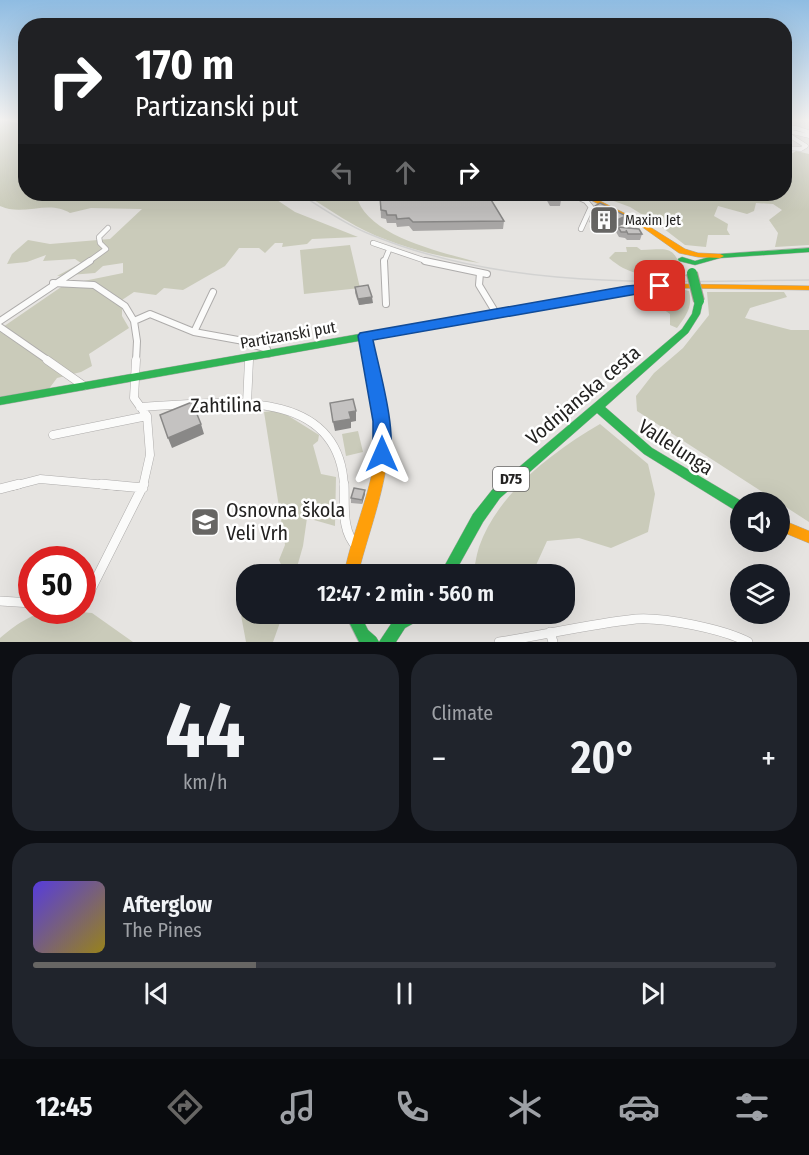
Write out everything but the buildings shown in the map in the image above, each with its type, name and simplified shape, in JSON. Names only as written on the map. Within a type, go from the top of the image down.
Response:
[{"type":"main road","points":[[596,201],[640,223],[690,261],[720,256],[809,250]]},
{"type":"main road","name":"Vodnjanska cesta","points":[[453,564],[478,518],[496,494],[517,473],[685,331],[696,314],[699,301],[690,261]]},
{"type":"main road","name":"Partizanski put","points":[[0,401],[633,289],[688,286],[809,288]]},
{"type":"main road","points":[[353,564],[371,503],[383,438],[365,336]]},
{"type":"main road","name":"Vallelunga","points":[[598,406],[637,444],[730,501]]},
{"type":"main road","points":[[790,529],[809,537]]},
{"type":"main road","points":[[357,624],[363,635],[371,642]]},
{"type":"main road","points":[[387,642],[399,624]]},
{"type":"street","points":[[581,229],[591,207],[586,201]]},
{"type":"street","points":[[0,321],[21,303],[78,270],[106,249],[100,243],[99,237],[108,228]]},
{"type":"street","points":[[373,243],[429,262],[484,274],[479,285],[496,313]]},
{"type":"street","points":[[386,304],[384,255],[389,250]]},
{"type":"street","points":[[53,283],[94,285],[125,306],[134,321],[137,341],[134,398],[147,416],[150,455],[142,488],[96,579]]},
{"type":"street","points":[[194,332],[213,292]]},
{"type":"street","points":[[134,321],[150,314],[194,332],[238,340],[267,349],[268,354]]},
{"type":"street","points":[[0,327],[84,386]]},
{"type":"street","points":[[247,403],[249,357]]},
{"type":"street","name":"Zahtilina","points":[[140,407],[247,403],[280,407],[331,439],[341,456],[345,475],[345,533],[350,543],[357,547]]},
{"type":"street","points":[[54,435],[147,416]]},
{"type":"street","points":[[0,489],[39,479],[142,488]]},
{"type":"street","points":[[0,601],[18,602]]},
{"type":"street","points":[[499,642],[552,637],[638,619],[697,626],[735,635],[748,642]]},
{"type":"green space","points":[[0,150],[18,150],[18,201],[278,201],[295,212],[358,237],[312,239],[307,244],[282,247],[283,243],[275,243],[265,253],[259,248],[239,248],[225,266],[183,290],[164,288],[156,295],[134,292],[122,300],[122,316],[129,328],[89,354],[92,366],[81,372],[57,378],[48,390],[0,399],[0,329],[64,285],[123,273],[123,263],[103,266],[95,273],[57,276],[81,263],[75,259],[43,261],[46,255],[27,262],[7,264],[12,254],[28,240],[50,244],[110,239],[142,209],[91,208],[70,213],[53,208],[18,210],[0,206]]},
{"type":"green space","points":[[796,151],[809,154],[809,245],[775,247],[778,233],[769,220],[782,210],[773,204],[756,203],[754,211],[747,214],[718,206],[714,216],[728,224],[727,230],[730,235],[708,235],[706,247],[685,245],[630,207],[614,201],[792,201],[793,153]]},
{"type":"green space","points":[[315,201],[359,201],[362,209],[389,232],[427,248],[480,263],[449,258],[401,245],[356,226]]},
{"type":"green space","points":[[350,245],[360,288],[304,294],[300,250]]},
{"type":"green space","points":[[626,247],[670,251],[686,276],[655,276],[627,270],[609,258],[615,252],[627,252]]},
{"type":"green space","points":[[681,289],[689,291],[690,302],[686,315],[677,328],[670,325],[670,314],[660,307],[655,299],[639,294]]},
{"type":"green space","points":[[707,292],[784,292],[787,297],[750,308],[745,318],[791,330],[809,330],[809,522],[790,510],[790,492],[763,492],[637,411],[636,396],[654,373],[683,348],[709,315]]},
{"type":"green space","points":[[279,410],[319,435],[318,441],[313,445],[321,474],[336,477],[335,526],[307,518],[298,564],[281,564],[279,560],[285,545],[264,412]]},
{"type":"green space","points":[[600,424],[648,464],[655,494],[648,532],[611,548],[579,538],[547,541],[537,564],[475,564],[479,547],[488,527],[513,492],[546,461]]},
{"type":"green space","points":[[358,431],[363,452],[346,456],[342,434]]},
{"type":"green space","points":[[96,616],[133,642],[0,642],[0,638],[19,624],[96,624]]},
{"type":"green space","points":[[243,624],[279,624],[273,642],[246,642]]},
{"type":"railway","points":[[311,201],[367,233],[420,252],[474,265],[529,274],[641,281],[809,280]]},
{"type":"traffic: fast","points":[[682,259],[695,263],[720,256],[809,250]]},
{"type":"traffic: fast","points":[[692,273],[699,301]]},
{"type":"traffic: fast","points":[[0,401],[633,289],[679,286]]},
{"type":"traffic: fast","points":[[453,564],[478,518],[496,494],[685,331],[696,314],[699,301]]},
{"type":"traffic: fast","points":[[598,407],[648,451],[730,501]]},
{"type":"traffic: fast","points":[[357,624],[363,635],[371,642]]},
{"type":"traffic: fast","points":[[387,642],[399,624]]},
{"type":"traffic: slow","points":[[596,201],[640,223],[682,251],[698,255],[720,256]]},
{"type":"traffic: slow","points":[[679,286],[809,288]]},
{"type":"traffic: slow","points":[[353,564],[375,491],[383,440],[380,401],[365,336]]},
{"type":"traffic: slow","points":[[790,529],[809,537]]},
{"type":"place","name":"Maxim Jet","points":[[604,220]]},
{"type":"place","name":"Osnovna škola Veli Vrh","points":[[205,522]]},
{"type":"route","points":[[382,454],[382,421],[365,336],[660,286]]}]
